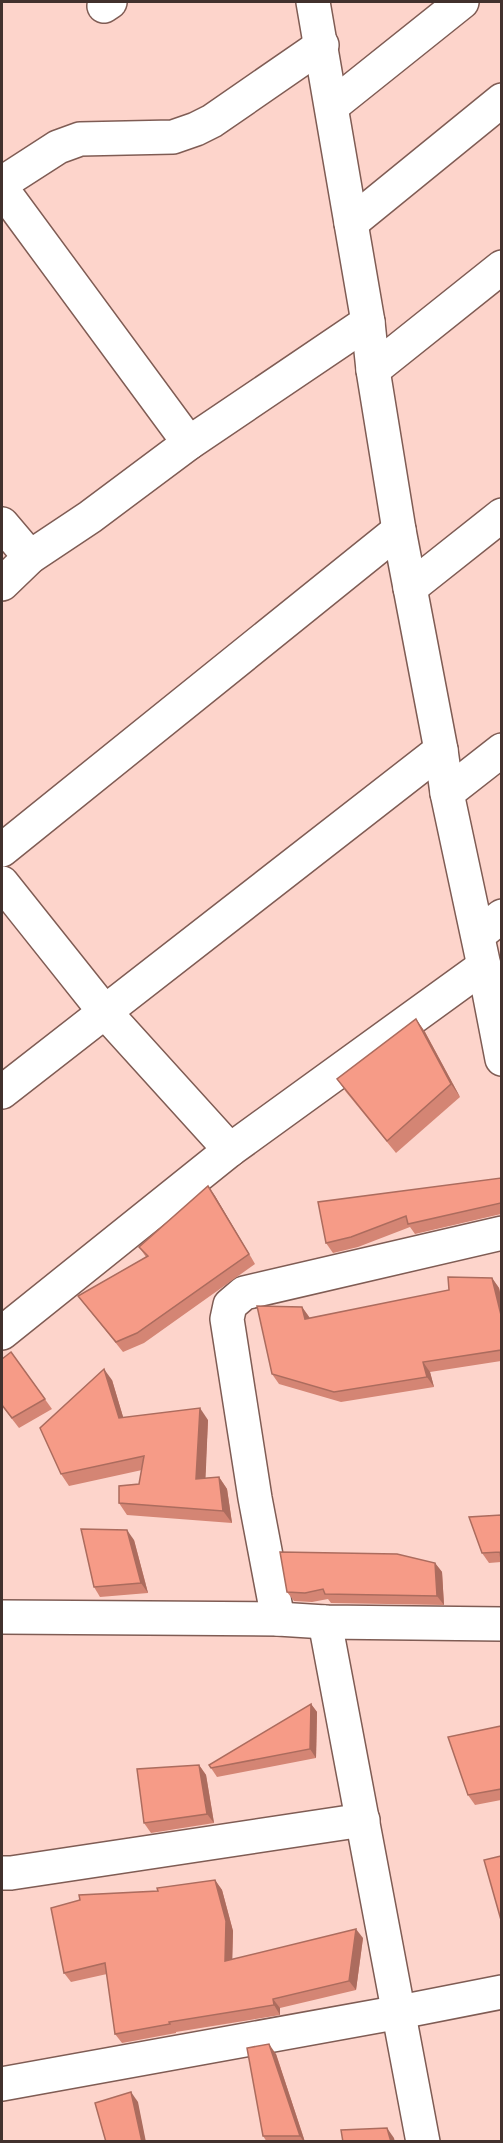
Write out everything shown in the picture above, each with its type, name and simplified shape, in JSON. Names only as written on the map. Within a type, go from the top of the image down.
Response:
[{"type":"street","points":[[313,2],[368,322],[373,370],[399,530],[441,750],[447,793],[488,939],[501,1059]]},
{"type":"street","points":[[332,106],[462,2]]},
{"type":"street","points":[[2,183],[58,147],[81,139],[106,136],[173,136],[196,129],[212,121],[322,45]]},
{"type":"street","points":[[351,224],[501,100]]},
{"type":"street","points":[[2,189],[189,443]]},
{"type":"street","points":[[373,370],[501,267]]},
{"type":"street","points":[[2,584],[30,557],[90,517],[189,443],[368,322]]},
{"type":"street","points":[[411,588],[501,515]]},
{"type":"street","points":[[2,524],[30,557]]},
{"type":"street","points":[[2,850],[399,530]]},
{"type":"street","points":[[2,1092],[441,750]]},
{"type":"street","points":[[447,793],[501,750]]},
{"type":"street","points":[[2,883],[104,1011],[230,1150]]},
{"type":"street","points":[[2,1333],[488,939]]},
{"type":"street","points":[[278,1619],[255,1498],[227,1319],[231,1305],[244,1293],[501,1233]]},
{"type":"street","points":[[2,1617],[278,1619],[325,1622],[501,1624]]},
{"type":"street","points":[[325,1622],[423,2142]]},
{"type":"street","points":[[2,1873],[363,1820]]},
{"type":"street","points":[[2,2084],[501,1992]]},
{"type":"building","points":[[416,1019],[451,1084],[387,1141],[337,1079]]},
{"type":"building","points":[[501,1178],[501,1203],[408,1224],[406,1216],[351,1237],[326,1243],[318,1202]]},
{"type":"building","points":[[208,1186],[249,1254],[137,1333],[116,1342],[78,1296],[148,1256],[139,1247]]},
{"type":"building","points":[[448,1277],[492,1278],[501,1315],[501,1350],[423,1362],[427,1377],[334,1392],[272,1374],[257,1306],[302,1307],[305,1319],[449,1290]]},
{"type":"building","points":[[11,1352],[45,1399],[12,1418],[2,1405],[2,1359]]},
{"type":"building","points":[[104,1369],[119,1418],[200,1408],[196,1479],[219,1477],[223,1511],[119,1503],[119,1486],[139,1484],[144,1456],[61,1474],[40,1428]]},
{"type":"building","points":[[501,1515],[501,1560],[500,1552],[482,1553],[469,1517]]},
{"type":"building","points":[[81,1529],[127,1530],[141,1583],[94,1587]]},
{"type":"building","points":[[280,1552],[397,1554],[435,1563],[437,1596],[325,1594],[323,1589],[305,1593],[287,1592]]},
{"type":"building","points":[[311,1704],[310,1749],[211,1768],[209,1765]]},
{"type":"building","points":[[501,1726],[501,1789],[468,1795],[448,1737]]},
{"type":"building","points":[[199,1765],[207,1814],[144,1823],[137,1769]]},
{"type":"building","points":[[501,1856],[501,1920],[484,1860]]},
{"type":"building","points":[[215,1880],[226,1921],[225,1961],[356,1929],[349,1981],[273,1999],[274,2005],[169,2022],[170,2024],[115,2034],[105,1963],[64,1973],[51,1908],[80,1900],[79,1895],[158,1891],[157,1888]]},
{"type":"building","points":[[269,2044],[300,2136],[263,2136],[247,2048]]},
{"type":"building","points":[[131,2092],[142,2142],[106,2142],[95,2103]]},
{"type":"building","points":[[387,2128],[391,2142],[343,2142],[341,2130]]}]
